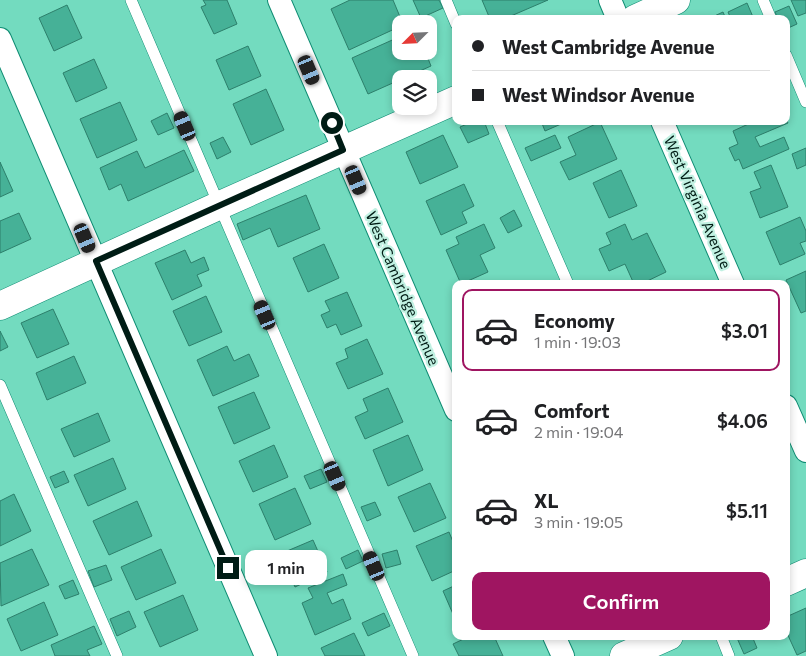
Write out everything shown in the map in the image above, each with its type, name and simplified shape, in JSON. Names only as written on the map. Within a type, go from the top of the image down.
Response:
[{"type":"street","name":"West Cambridge Avenue","points":[[279,0],[452,401]]},
{"type":"street","points":[[610,0],[616,15]]},
{"type":"street","points":[[644,15],[676,0]]},
{"type":"street","points":[[0,39],[266,656]]},
{"type":"street","points":[[0,306],[452,102]]},
{"type":"street","name":"West Virginia Avenue","points":[[664,125],[731,280]]},
{"type":"street","points":[[790,415],[806,451]]},
{"type":"street","points":[[790,580],[806,573]]},
{"type":"street","points":[[556,640],[563,656]]},
{"type":"street","points":[[624,656],[660,640]]},
{"type":"lane","points":[[131,0],[413,656]]},
{"type":"lane","points":[[446,0],[452,15]]},
{"type":"lane","points":[[764,0],[770,15]]},
{"type":"lane","points":[[790,64],[806,102]]},
{"type":"lane","points":[[499,125],[566,280]]},
{"type":"lane","points":[[0,385],[117,656]]},
{"type":"lane","points":[[723,640],[729,656]]},
{"type":"building","points":[[203,0],[227,0],[237,24],[214,34],[201,7],[206,5]]},
{"type":"building","points":[[350,0],[393,0],[399,15],[392,15],[392,30],[349,50],[331,9]]},
{"type":"building","points":[[413,0],[439,0],[443,8],[428,15],[420,15]]},
{"type":"building","points":[[482,0],[548,0],[513,15],[488,15]]},
{"type":"building","points":[[791,0],[806,0],[806,13],[798,16]]},
{"type":"building","points":[[747,3],[752,15],[729,15],[728,12]]},
{"type":"building","points":[[67,5],[82,38],[54,51],[39,18]]},
{"type":"building","points":[[789,6],[797,24],[790,27],[790,15],[776,15],[775,12]]},
{"type":"building","points":[[392,40],[392,60],[429,60],[431,66],[422,70],[392,70],[392,83],[368,94],[352,58]]},
{"type":"building","points":[[248,46],[261,76],[229,90],[216,60]]},
{"type":"building","points":[[94,59],[107,88],[76,102],[63,73]]},
{"type":"building","points":[[266,89],[284,130],[251,145],[233,104]]},
{"type":"building","points":[[120,102],[137,140],[97,158],[80,119]]},
{"type":"building","points":[[167,113],[174,128],[158,135],[151,121]]},
{"type":"building","points":[[465,125],[486,125],[489,134],[468,143],[460,127]]},
{"type":"building","points":[[543,125],[559,125],[545,131]]},
{"type":"building","points":[[594,125],[601,125],[617,159],[569,180],[560,162],[576,155],[568,137]]},
{"type":"building","points":[[746,125],[783,125],[755,137],[760,147],[784,137],[789,149],[743,169],[739,159],[735,161],[729,148],[738,144],[733,131]]},
{"type":"building","points":[[443,135],[458,167],[420,184],[406,152]]},
{"type":"building","points":[[555,135],[561,148],[531,161],[525,148]]},
{"type":"building","points":[[223,137],[231,152],[217,159],[210,143]]},
{"type":"building","points":[[806,148],[806,165],[797,169],[792,154]]},
{"type":"building","points":[[184,150],[194,171],[128,201],[121,184],[109,190],[100,168],[137,151],[145,168]]},
{"type":"building","points":[[0,162],[13,191],[0,197]]},
{"type":"building","points":[[771,165],[788,207],[760,218],[750,192],[761,188],[754,172]]},
{"type":"building","points":[[621,170],[637,206],[609,218],[593,183]]},
{"type":"building","points":[[464,184],[474,206],[462,212],[467,223],[441,235],[426,201]]},
{"type":"building","points":[[306,195],[320,229],[278,247],[270,228],[243,240],[237,224]]},
{"type":"building","points":[[514,210],[522,226],[508,233],[500,218]]},
{"type":"building","points":[[19,213],[31,239],[0,253],[0,221]]},
{"type":"building","points":[[800,217],[806,231],[806,241],[800,243],[805,254],[780,265],[766,232]]},
{"type":"building","points":[[484,224],[495,248],[480,255],[488,272],[470,280],[459,280],[446,250],[459,244],[456,237]]},
{"type":"building","points":[[625,224],[632,240],[647,233],[666,272],[649,280],[632,280],[625,264],[609,271],[599,249],[611,244],[606,233]]},
{"type":"building","points":[[324,244],[339,278],[308,292],[293,258]]},
{"type":"building","points":[[185,250],[191,263],[204,257],[209,270],[197,275],[202,286],[172,300],[155,263]]},
{"type":"building","points":[[806,271],[806,311],[801,313],[790,289],[790,280],[786,280]]},
{"type":"building","points":[[347,292],[362,326],[341,335],[336,324],[327,328],[321,315],[330,311],[325,301]]},
{"type":"building","points":[[206,296],[222,332],[189,346],[173,311]]},
{"type":"building","points":[[53,309],[69,344],[37,358],[21,323]]},
{"type":"building","points":[[0,331],[8,347],[0,351]]},
{"type":"building","points":[[367,339],[383,374],[348,389],[336,363],[348,358],[345,349]]},
{"type":"building","points":[[227,346],[234,361],[249,354],[259,376],[213,396],[197,360]]},
{"type":"building","points":[[74,356],[86,383],[47,400],[36,373]]},
{"type":"building","points":[[388,388],[403,422],[365,439],[355,417],[368,411],[363,399]]},
{"type":"building","points":[[254,392],[270,428],[234,444],[218,407]]},
{"type":"building","points":[[98,413],[110,441],[74,457],[61,429]]},
{"type":"building","points":[[408,435],[423,470],[388,486],[373,450]]},
{"type":"building","points":[[274,445],[288,477],[253,492],[239,461]]},
{"type":"building","points":[[113,458],[126,489],[88,506],[74,475]]},
{"type":"building","points":[[321,469],[327,482],[310,489],[304,476]]},
{"type":"building","points":[[64,471],[69,482],[55,488],[50,477]]},
{"type":"building","points":[[430,483],[446,518],[414,532],[398,497]]},
{"type":"building","points":[[295,488],[311,524],[275,540],[259,504]]},
{"type":"building","points":[[14,494],[31,531],[0,546],[0,501]]},
{"type":"building","points":[[137,501],[152,536],[109,555],[93,521]]},
{"type":"building","points":[[375,502],[381,515],[367,521],[361,507]]},
{"type":"building","points":[[449,532],[452,539],[452,572],[432,581],[416,546]]},
{"type":"building","points":[[313,540],[327,572],[295,587],[280,554]]},
{"type":"building","points":[[32,549],[49,585],[1,606],[0,563]]},
{"type":"building","points":[[161,549],[176,583],[136,600],[121,567]]},
{"type":"building","points":[[358,550],[363,561],[346,569],[341,558]]},
{"type":"building","points":[[397,550],[401,564],[386,568],[382,554]]},
{"type":"building","points":[[106,565],[112,580],[94,587],[88,571]]},
{"type":"building","points":[[343,574],[347,585],[327,593],[332,604],[343,599],[351,619],[315,635],[302,603],[313,598],[308,588]]},
{"type":"building","points":[[73,580],[79,594],[65,599],[59,586]]},
{"type":"building","points":[[452,587],[452,612],[443,591]]},
{"type":"building","points":[[183,595],[198,630],[160,647],[144,612]]},
{"type":"building","points":[[44,602],[58,635],[21,651],[7,619]]},
{"type":"building","points":[[806,608],[806,651],[797,655],[790,640],[790,615]]},
{"type":"building","points":[[129,611],[136,627],[117,636],[110,619]]},
{"type":"building","points":[[384,613],[390,626],[368,636],[362,623]]},
{"type":"building","points":[[94,626],[102,644],[87,650],[90,656],[55,656],[51,645]]},
{"type":"building","points":[[354,633],[365,656],[325,656],[321,648]]},
{"type":"building","points":[[462,640],[496,640],[503,656],[459,656],[453,644]]},
{"type":"building","points":[[738,640],[754,640],[757,648],[744,654]]},
{"type":"route","points":[[228,568],[96,261],[343,150],[332,123]]}]
